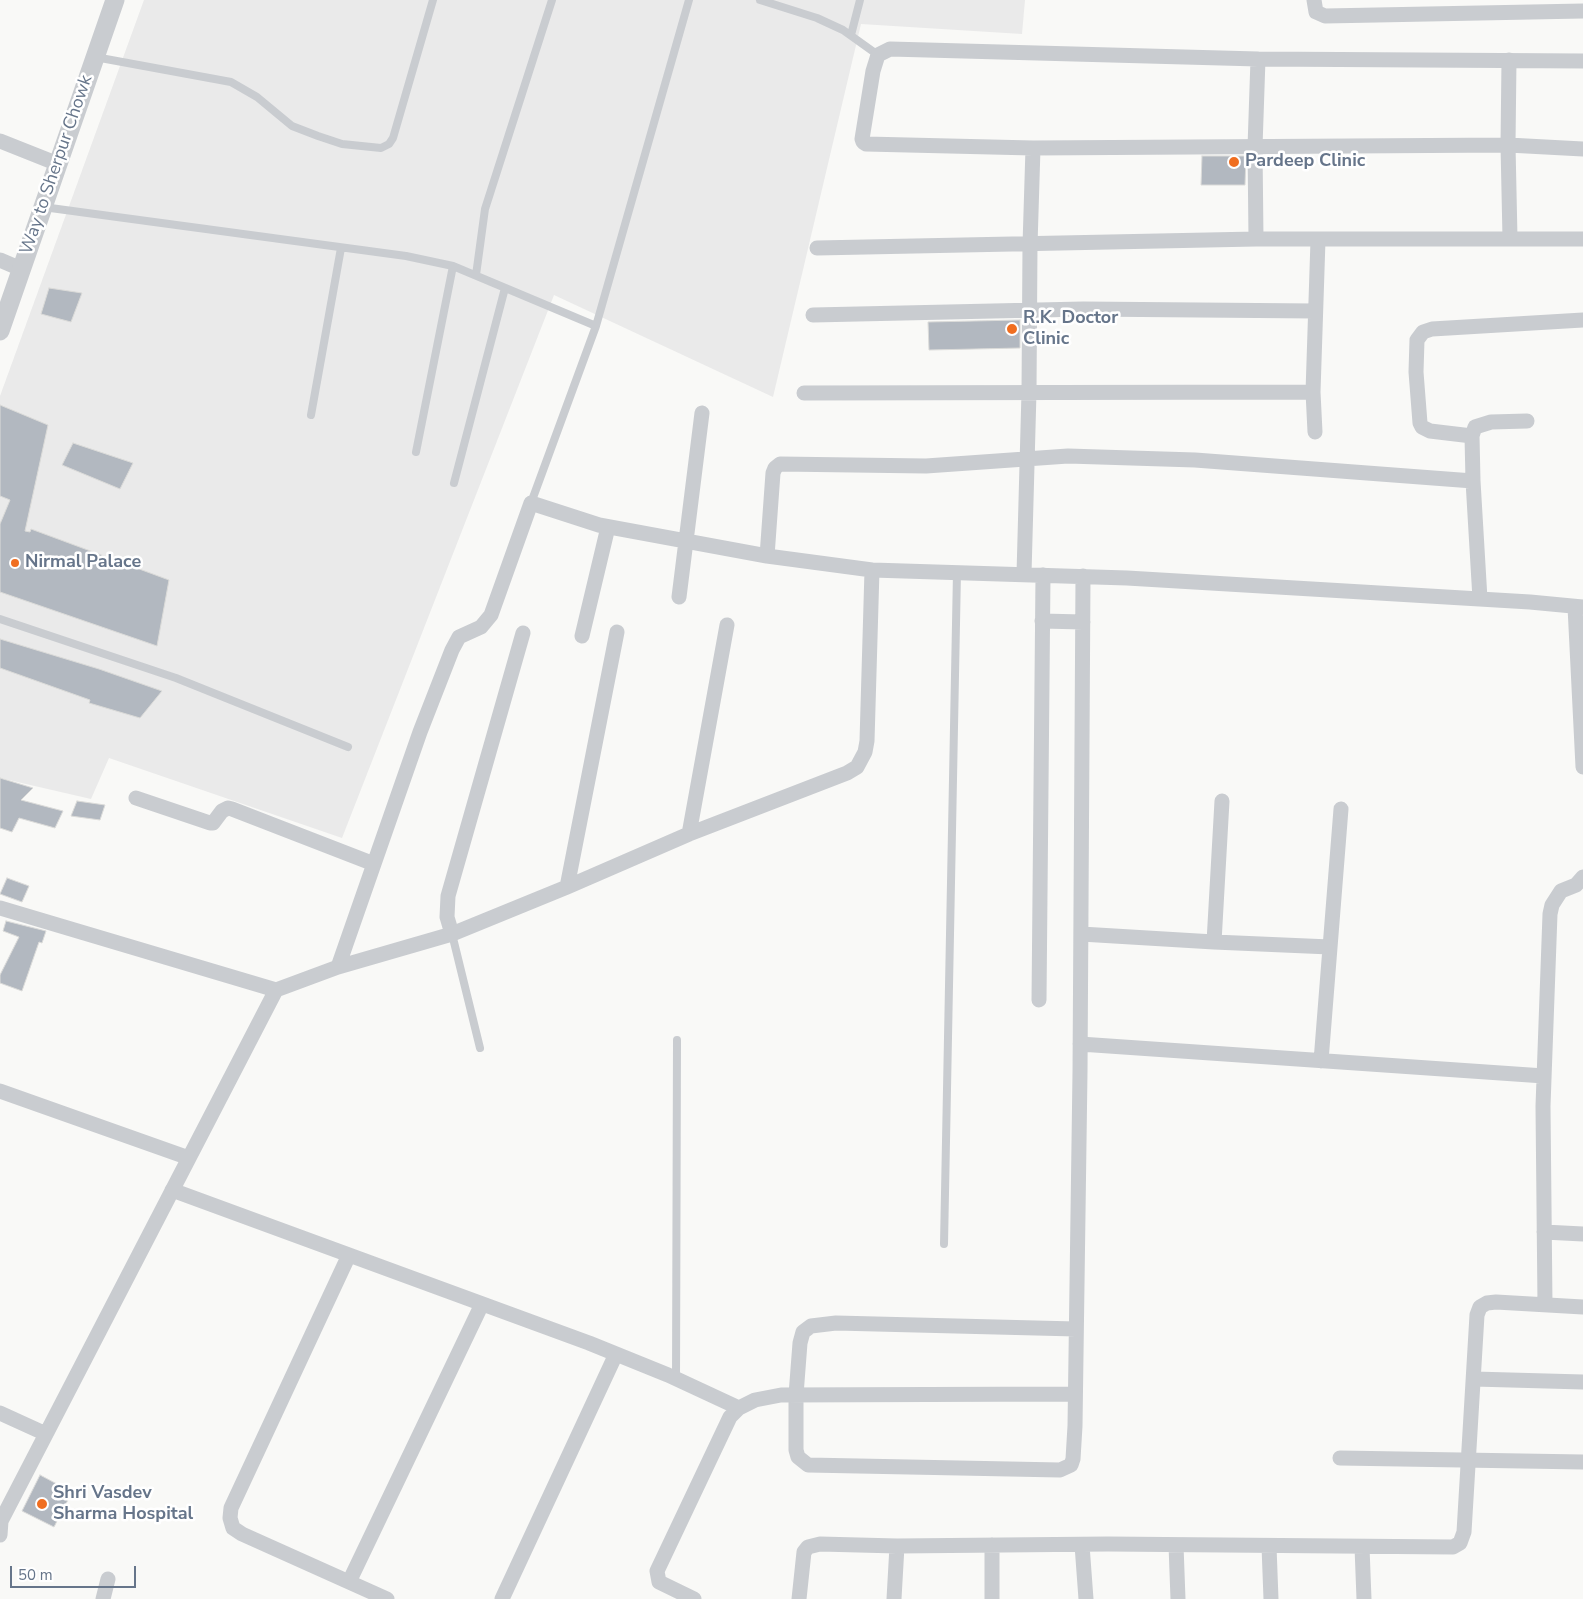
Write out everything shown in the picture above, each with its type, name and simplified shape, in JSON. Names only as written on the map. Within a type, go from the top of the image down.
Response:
[{"type":"street","name":"Way to Sherpur Chowk","points":[[0,331],[115,0]]},
{"type":"street","points":[[1314,0],[1316,12],[1326,16],[1583,11]]},
{"type":"street","points":[[1583,61],[1258,59],[890,49],[878,55],[873,71],[862,139],[864,144],[1033,148],[1508,145],[1583,149]]},
{"type":"street","points":[[1256,239],[1258,59]]},
{"type":"street","points":[[1509,60],[1510,238]]},
{"type":"street","points":[[0,141],[58,164]]},
{"type":"street","points":[[1024,574],[1026,459],[1030,392],[1030,245],[1033,148]]},
{"type":"street","points":[[818,248],[1256,239],[1583,239]]},
{"type":"street","points":[[1314,432],[1313,392],[1318,240]]},
{"type":"street","points":[[0,260],[22,269]]},
{"type":"street","points":[[813,314],[1031,310],[1315,311]]},
{"type":"street","points":[[1472,436],[1430,430],[1422,427],[1420,423],[1416,372],[1417,340],[1420,335],[1432,329],[1583,320]]},
{"type":"street","points":[[804,393],[1313,392]]},
{"type":"street","points":[[679,597],[702,413]]},
{"type":"street","points":[[1480,599],[1472,436],[1475,427],[1482,424],[1527,421]]},
{"type":"street","points":[[767,556],[773,473],[780,464],[926,466],[1068,456],[1195,460],[1473,481]]},
{"type":"street","points":[[338,967],[420,732],[452,650],[460,637],[481,627],[491,615],[531,503],[599,526],[767,556],[872,570],[1083,576],[1480,599],[1579,607],[1583,767]]},
{"type":"street","points":[[582,636],[608,527]]},
{"type":"street","points":[[0,908],[276,990],[338,967],[452,934],[689,834],[847,773],[857,767],[865,752],[867,741],[872,570]]},
{"type":"street","points":[[1039,1000],[1042,575]]},
{"type":"street","points":[[1076,1329],[836,1323],[811,1326],[803,1332],[800,1343],[796,1395],[796,1450],[798,1457],[808,1464],[1060,1470],[1071,1465],[1073,1459],[1075,1394],[1076,1329],[1080,1044],[1083,576]]},
{"type":"street","points":[[1042,622],[1083,622]]},
{"type":"street","points":[[689,834],[727,625]]},
{"type":"street","points":[[567,887],[617,632]]},
{"type":"street","points":[[452,934],[447,917],[448,896],[523,633]]},
{"type":"street","points":[[136,798],[210,823],[213,823],[222,811],[232,808],[374,864]]},
{"type":"street","points":[[1214,942],[1222,801]]},
{"type":"street","points":[[1321,1061],[1342,809]]},
{"type":"street","points":[[1545,1305],[1542,1106],[1550,914],[1552,905],[1561,891],[1576,885],[1583,877]]},
{"type":"street","points":[[1561,891],[1583,891]]},
{"type":"street","points":[[1081,934],[1330,947]]},
{"type":"street","points":[[0,1526],[276,990]]},
{"type":"street","points":[[1080,1044],[1544,1076]]},
{"type":"street","points":[[0,1092],[189,1158]]},
{"type":"street","points":[[172,1190],[616,1354],[739,1408]]},
{"type":"street","points":[[1544,1232],[1583,1234]]},
{"type":"street","points":[[350,1255],[231,1508],[230,1518],[233,1528],[242,1534],[387,1599]]},
{"type":"street","points":[[799,1599],[804,1552],[808,1547],[820,1544],[897,1546],[1176,1545],[1453,1547],[1460,1543],[1464,1532],[1477,1315],[1480,1307],[1487,1303],[1496,1302],[1583,1307]]},
{"type":"street","points":[[350,1582],[482,1304]]},
{"type":"street","points":[[502,1599],[616,1354]]},
{"type":"street","points":[[1474,1379],[1583,1382]]},
{"type":"street","points":[[694,1599],[659,1582],[657,1571],[730,1417],[739,1408],[755,1400],[781,1395],[1075,1394]]},
{"type":"street","points":[[0,1413],[46,1434]]},
{"type":"street","points":[[1340,1458],[1583,1462]]},
{"type":"street","points":[[992,1545],[992,1599]]},
{"type":"street","points":[[1082,1545],[1086,1599]]},
{"type":"street","points":[[1176,1545],[1178,1599]]},
{"type":"street","points":[[894,1599],[897,1546]]},
{"type":"street","points":[[1268,1546],[1271,1599]]},
{"type":"street","points":[[1362,1547],[1364,1599]]},
{"type":"street","points":[[102,1599],[108,1579]]},
{"type":"lane","points":[[95,57],[230,82],[257,98],[292,126],[342,144],[382,148],[389,144],[393,138],[433,0]]},
{"type":"lane","points":[[476,275],[485,209],[552,0]]},
{"type":"lane","points":[[531,503],[596,326],[689,0]]},
{"type":"lane","points":[[760,0],[816,18],[843,30],[878,55]]},
{"type":"lane","points":[[851,35],[860,0]]},
{"type":"lane","points":[[43,207],[406,256],[453,266],[596,326]]},
{"type":"lane","points":[[311,415],[341,248]]},
{"type":"lane","points":[[416,452],[453,266]]},
{"type":"lane","points":[[454,483],[505,288]]},
{"type":"lane","points":[[944,1244],[958,572]]},
{"type":"lane","points":[[0,619],[176,678],[348,747]]},
{"type":"lane","points":[[452,934],[480,1048]]},
{"type":"lane","points":[[676,1379],[677,1040]]},
{"type":"shaded area","points":[[144,0],[1025,0],[1022,34],[861,24],[773,397],[554,295],[342,838],[109,758],[91,799],[0,778],[0,396]]},
{"type":"building","points":[[1202,156],[1246,156],[1245,185],[1201,185]]},
{"type":"building","points":[[49,288],[82,293],[71,322],[41,314]]},
{"type":"building","points":[[1020,320],[1020,348],[929,350],[928,322]]},
{"type":"building","points":[[0,405],[48,425],[25,531],[30,532],[31,529],[169,580],[157,646],[0,592],[0,524],[10,500],[0,496]]},
{"type":"building","points":[[73,443],[133,463],[120,489],[62,465]]},
{"type":"building","points":[[0,639],[99,669],[162,691],[140,718],[89,703],[90,700],[0,668]]},
{"type":"building","points":[[0,778],[33,788],[21,800],[63,811],[55,828],[19,818],[12,832],[0,828]]},
{"type":"building","points":[[77,801],[105,805],[100,820],[71,816]]},
{"type":"building","points":[[7,878],[29,886],[22,902],[0,894]]},
{"type":"building","points":[[6,921],[46,931],[42,943],[39,942],[22,991],[0,983],[0,975],[19,937],[3,931]]},
{"type":"building","points":[[40,1475],[72,1492],[54,1527],[22,1511]]},
{"type":"place","name":"Pardeep Clinic","points":[[1234,162]]},
{"type":"place","name":"R.K. Doctor Clinic","points":[[1012,329]]},
{"type":"place","name":"Nirmal Palace","points":[[15,563]]},
{"type":"place","name":"Shri Vasdev Sharma Hospital","points":[[42,1504]]}]
